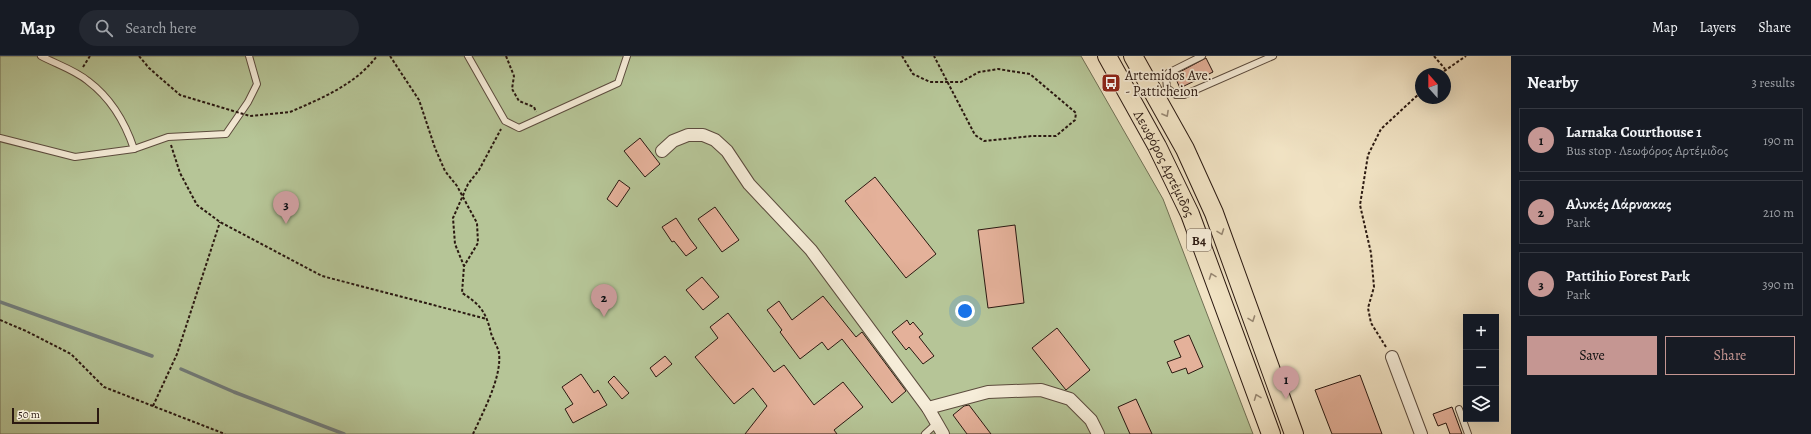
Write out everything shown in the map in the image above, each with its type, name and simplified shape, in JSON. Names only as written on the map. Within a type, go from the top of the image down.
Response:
[{"type":"main road","name":"Λεωφόρος Αρτέμιδος","points":[[1107,56],[1157,146],[1190,214],[1271,434]]},
{"type":"main road","name":"Λεωφόρος Αρτέμιδος","points":[[1133,56],[1185,149],[1214,213],[1294,434]]},
{"type":"street","points":[[662,151],[673,141],[688,135],[703,135],[715,140],[727,150],[749,184],[811,250],[928,408],[944,434]]},
{"type":"street","points":[[1392,357],[1421,434]]},
{"type":"street","points":[[928,408],[988,392],[1041,390],[1070,399],[1091,420],[1098,434]]},
{"type":"lane","points":[[42,56],[88,80],[111,103],[126,127],[134,149]]},
{"type":"lane","points":[[0,138],[75,157],[134,149],[168,137],[226,134],[248,102],[257,84],[249,56]]},
{"type":"lane","points":[[468,56],[505,121],[519,128],[618,83],[627,56]]},
{"type":"lane","points":[[1202,56],[1168,73],[1166,78],[1167,88],[1176,95],[1184,95],[1273,56]]},
{"type":"lane","points":[[1459,408],[1468,434]]},
{"type":"lane","points":[[925,434],[937,423]]},
{"type":"path","points":[[78,75],[90,56]]},
{"type":"path","points":[[140,56],[149,68],[180,95],[250,116],[290,112],[346,85],[367,70],[377,56]]},
{"type":"path","points":[[390,56],[418,100],[438,154],[446,171],[457,186],[477,223],[478,243],[464,266]]},
{"type":"path","points":[[506,56],[514,76],[512,89],[519,101],[534,107],[537,119]]},
{"type":"path","points":[[902,56],[913,74],[930,82],[948,83],[961,82],[979,72],[998,69],[1030,74],[1076,114],[1075,120],[1056,136],[1032,136],[984,141],[975,135],[948,83],[934,56]]},
{"type":"path","points":[[1434,56],[1444,68]]},
{"type":"path","points":[[1447,68],[1466,56]]},
{"type":"path","points":[[1392,357],[1371,323],[1368,308],[1374,287],[1371,253],[1360,205],[1368,155],[1381,129],[1415,98]]},
{"type":"path","points":[[473,434],[498,372],[499,352],[488,319],[479,305],[462,293],[464,266],[455,244],[453,218],[463,199],[468,184],[479,170],[505,121]]},
{"type":"path","points":[[168,137],[180,173],[197,205],[220,222],[322,276],[488,319]]},
{"type":"path","points":[[153,406],[177,354],[220,222]]},
{"type":"path","points":[[0,320],[26,331],[71,354],[104,387],[225,434]]},
{"type":"green space","points":[[0,56],[1081,56],[1163,199],[1253,434],[0,434]]},
{"type":"building","points":[[1206,58],[1213,72],[1180,88],[1174,75]]},
{"type":"building","points":[[640,138],[660,164],[645,177],[624,151]]},
{"type":"building","points":[[875,177],[936,254],[906,278],[845,201]]},
{"type":"building","points":[[619,180],[630,188],[617,207],[607,199]]},
{"type":"building","points":[[715,207],[739,240],[722,252],[698,219]]},
{"type":"building","points":[[676,218],[697,248],[686,256],[674,241],[672,242],[662,227]]},
{"type":"building","points":[[1015,225],[1024,303],[988,308],[978,230]]},
{"type":"building","points":[[702,277],[719,297],[703,310],[686,290]]},
{"type":"building","points":[[823,296],[856,337],[862,332],[906,391],[892,403],[842,339],[828,350],[822,342],[800,359],[780,332],[782,330],[767,310],[779,301],[792,320]]},
{"type":"building","points":[[728,313],[774,372],[784,365],[814,405],[843,382],[863,407],[834,430],[837,434],[745,434],[767,406],[753,388],[734,404],[695,357],[718,338],[710,327]]},
{"type":"building","points":[[907,320],[910,325],[913,322],[923,334],[919,337],[934,356],[923,364],[909,347],[906,350],[892,332]]},
{"type":"building","points":[[1057,328],[1090,370],[1066,390],[1032,348]]},
{"type":"building","points":[[1189,335],[1203,367],[1188,374],[1186,368],[1172,373],[1167,362],[1181,357],[1174,341]]},
{"type":"building","points":[[665,356],[672,364],[656,377],[650,368]]},
{"type":"building","points":[[581,374],[594,393],[598,390],[607,405],[573,423],[565,409],[573,404],[562,387]]},
{"type":"building","points":[[1360,375],[1382,434],[1332,434],[1315,390]]},
{"type":"building","points":[[614,376],[629,393],[622,399],[608,382]]},
{"type":"building","points":[[1136,399],[1152,434],[1130,434],[1118,407]]},
{"type":"building","points":[[969,405],[991,434],[967,434],[953,415],[964,406]]},
{"type":"building","points":[[1452,407],[1462,434],[1450,434],[1446,423],[1438,426],[1433,414]]},
{"type":"waterway","points":[[0,302],[152,356]]},
{"type":"waterway","points":[[181,369],[234,392],[344,434]]},
{"type":"place","name":"Artemidos Ave. - Patticheion","points":[[1111,83]]},
{"type":"place","name":"Pattihio Forest Park","points":[[286,224]]},
{"type":"place","name":"Αλυκές Λάρνακας","points":[[604,317]]},
{"type":"place","name":"Larnaka Courthouse 1","points":[[1286,399]]}]
